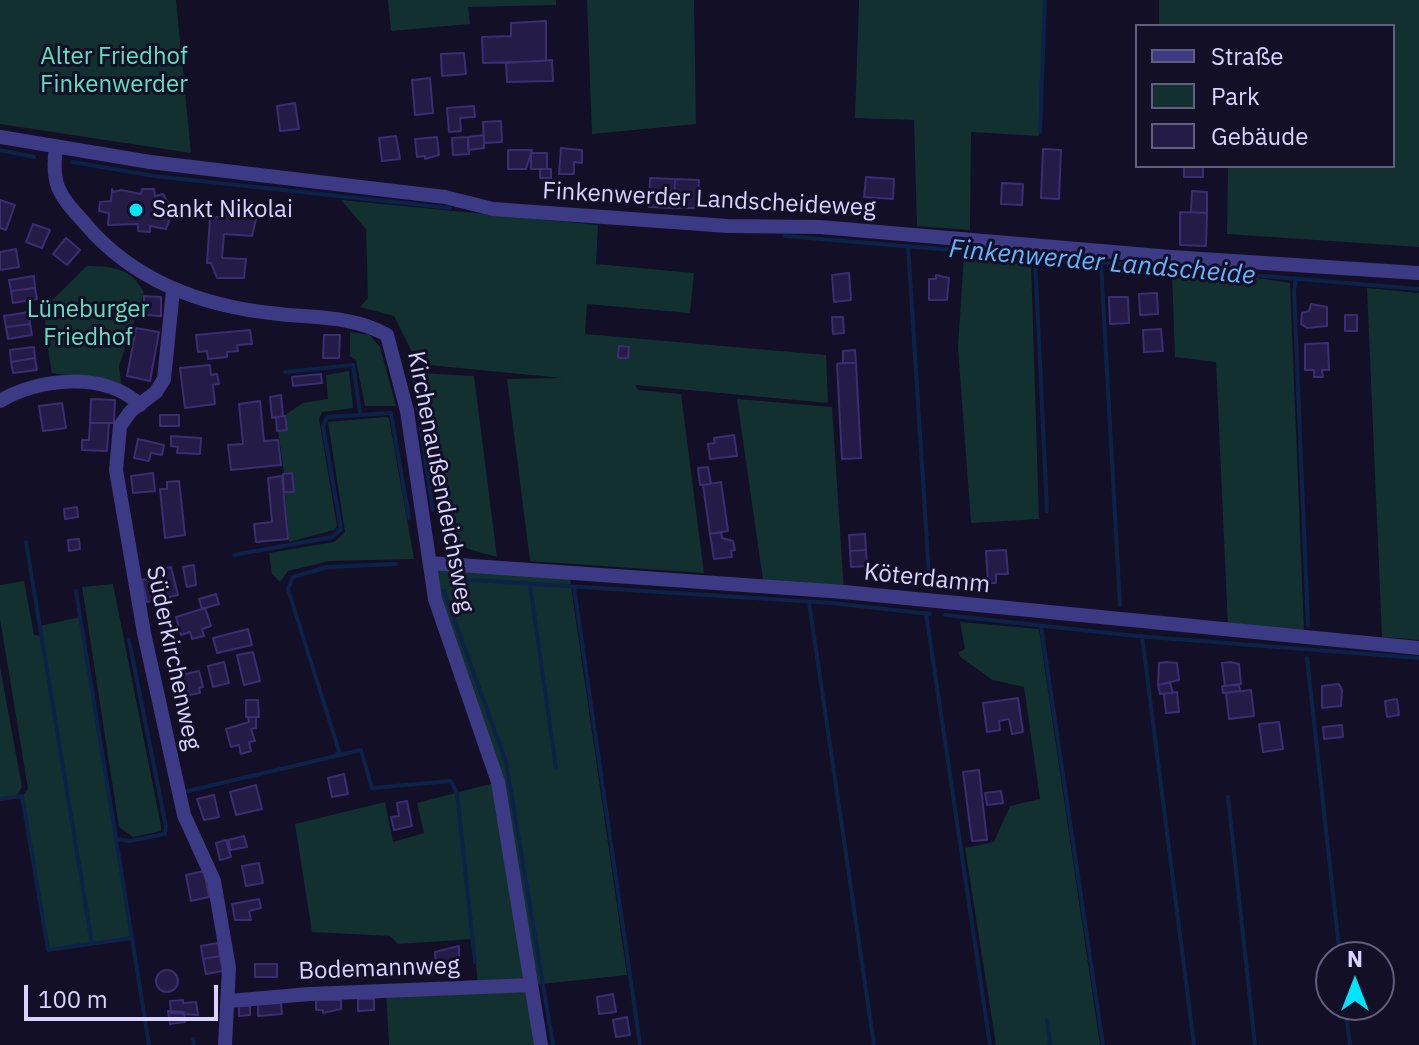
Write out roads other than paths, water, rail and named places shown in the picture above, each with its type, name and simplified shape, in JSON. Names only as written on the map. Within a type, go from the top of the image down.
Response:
[{"type":"street","name":"Finkenwerder Landscheideweg","points":[[0,137],[150,162],[445,197],[493,209],[713,225],[820,227],[1162,256],[1419,273]]},
{"type":"street","name":"Kirchenaußendeichsweg","points":[[56,147],[53,170],[60,195],[108,249],[142,275],[173,290],[259,312],[358,322],[387,335],[407,411],[435,599],[498,782],[541,1045]]},
{"type":"street","name":"Süderkirchenweg","points":[[173,290],[164,379],[156,392],[123,419],[117,439],[116,470],[126,541],[184,815],[214,881],[229,968],[225,1045]]},
{"type":"street","points":[[0,401],[25,388],[54,382],[114,388],[140,405]]},
{"type":"street","name":"Köterdamm","points":[[430,563],[844,592],[1419,648]]},
{"type":"street","name":"Bodemannweg","points":[[229,1001],[282,995],[531,985]]},
{"type":"waterway","points":[[1040,132],[1045,0]]},
{"type":"waterway","name":"Finkenwerder Landscheide","points":[[0,150],[34,157]]},
{"type":"waterway","name":"Finkenwerder Landscheide","points":[[73,162],[154,176],[450,208]]},
{"type":"waterway","name":"Finkenwerder Landscheide","points":[[785,236],[1419,289]]},
{"type":"waterway","points":[[908,246],[929,575]]},
{"type":"waterway","points":[[1035,258],[1047,511]]},
{"type":"waterway","points":[[1101,264],[1120,605]]},
{"type":"waterway","points":[[1296,278],[1294,291],[1308,626]]},
{"type":"waterway","points":[[411,361],[433,510]]},
{"type":"waterway","points":[[285,372],[353,365],[360,413]]},
{"type":"waterway","points":[[234,555],[332,537],[341,529],[323,426],[327,417],[391,413],[409,518]]},
{"type":"waterway","points":[[26,542],[92,944]]},
{"type":"waterway","points":[[336,756],[339,751],[288,589],[293,577],[327,567],[396,564]]},
{"type":"waterway","points":[[457,579],[832,603],[930,614]]},
{"type":"waterway","points":[[530,584],[556,768]]},
{"type":"waterway","points":[[574,587],[640,1045]]},
{"type":"waterway","points":[[76,591],[132,938]]},
{"type":"waterway","points":[[444,591],[506,762],[553,1045]]},
{"type":"waterway","points":[[809,602],[874,1045]]},
{"type":"waterway","points":[[926,613],[990,1045]]},
{"type":"waterway","points":[[945,615],[1136,636],[1419,658]]},
{"type":"waterway","points":[[1041,626],[1103,1045]]},
{"type":"waterway","points":[[1142,636],[1194,1045]]},
{"type":"waterway","points":[[117,839],[129,841],[165,834],[166,827],[129,640]]},
{"type":"waterway","points":[[1307,658],[1338,941]]},
{"type":"waterway","points":[[188,791],[361,750],[372,788],[451,781],[457,793],[475,962]]},
{"type":"waterway","points":[[0,799],[22,796],[48,950],[132,938],[149,1045]]},
{"type":"waterway","points":[[1228,797],[1255,1045]]},
{"type":"waterway","points":[[1047,1020],[1050,1045]]},
{"type":"waterway","points":[[1347,1021],[1350,1045]]},
{"type":"waterway","points":[[193,1039],[194,1045]]},
{"type":"place","name":"Sankt Nikolai","points":[[136,210]]},
{"type":"park label","name":"Alter Friedhof Finkenwerder","points":[[114,71]]},
{"type":"park label","name":"Lüneburger Friedhof","points":[[88,324]]}]
